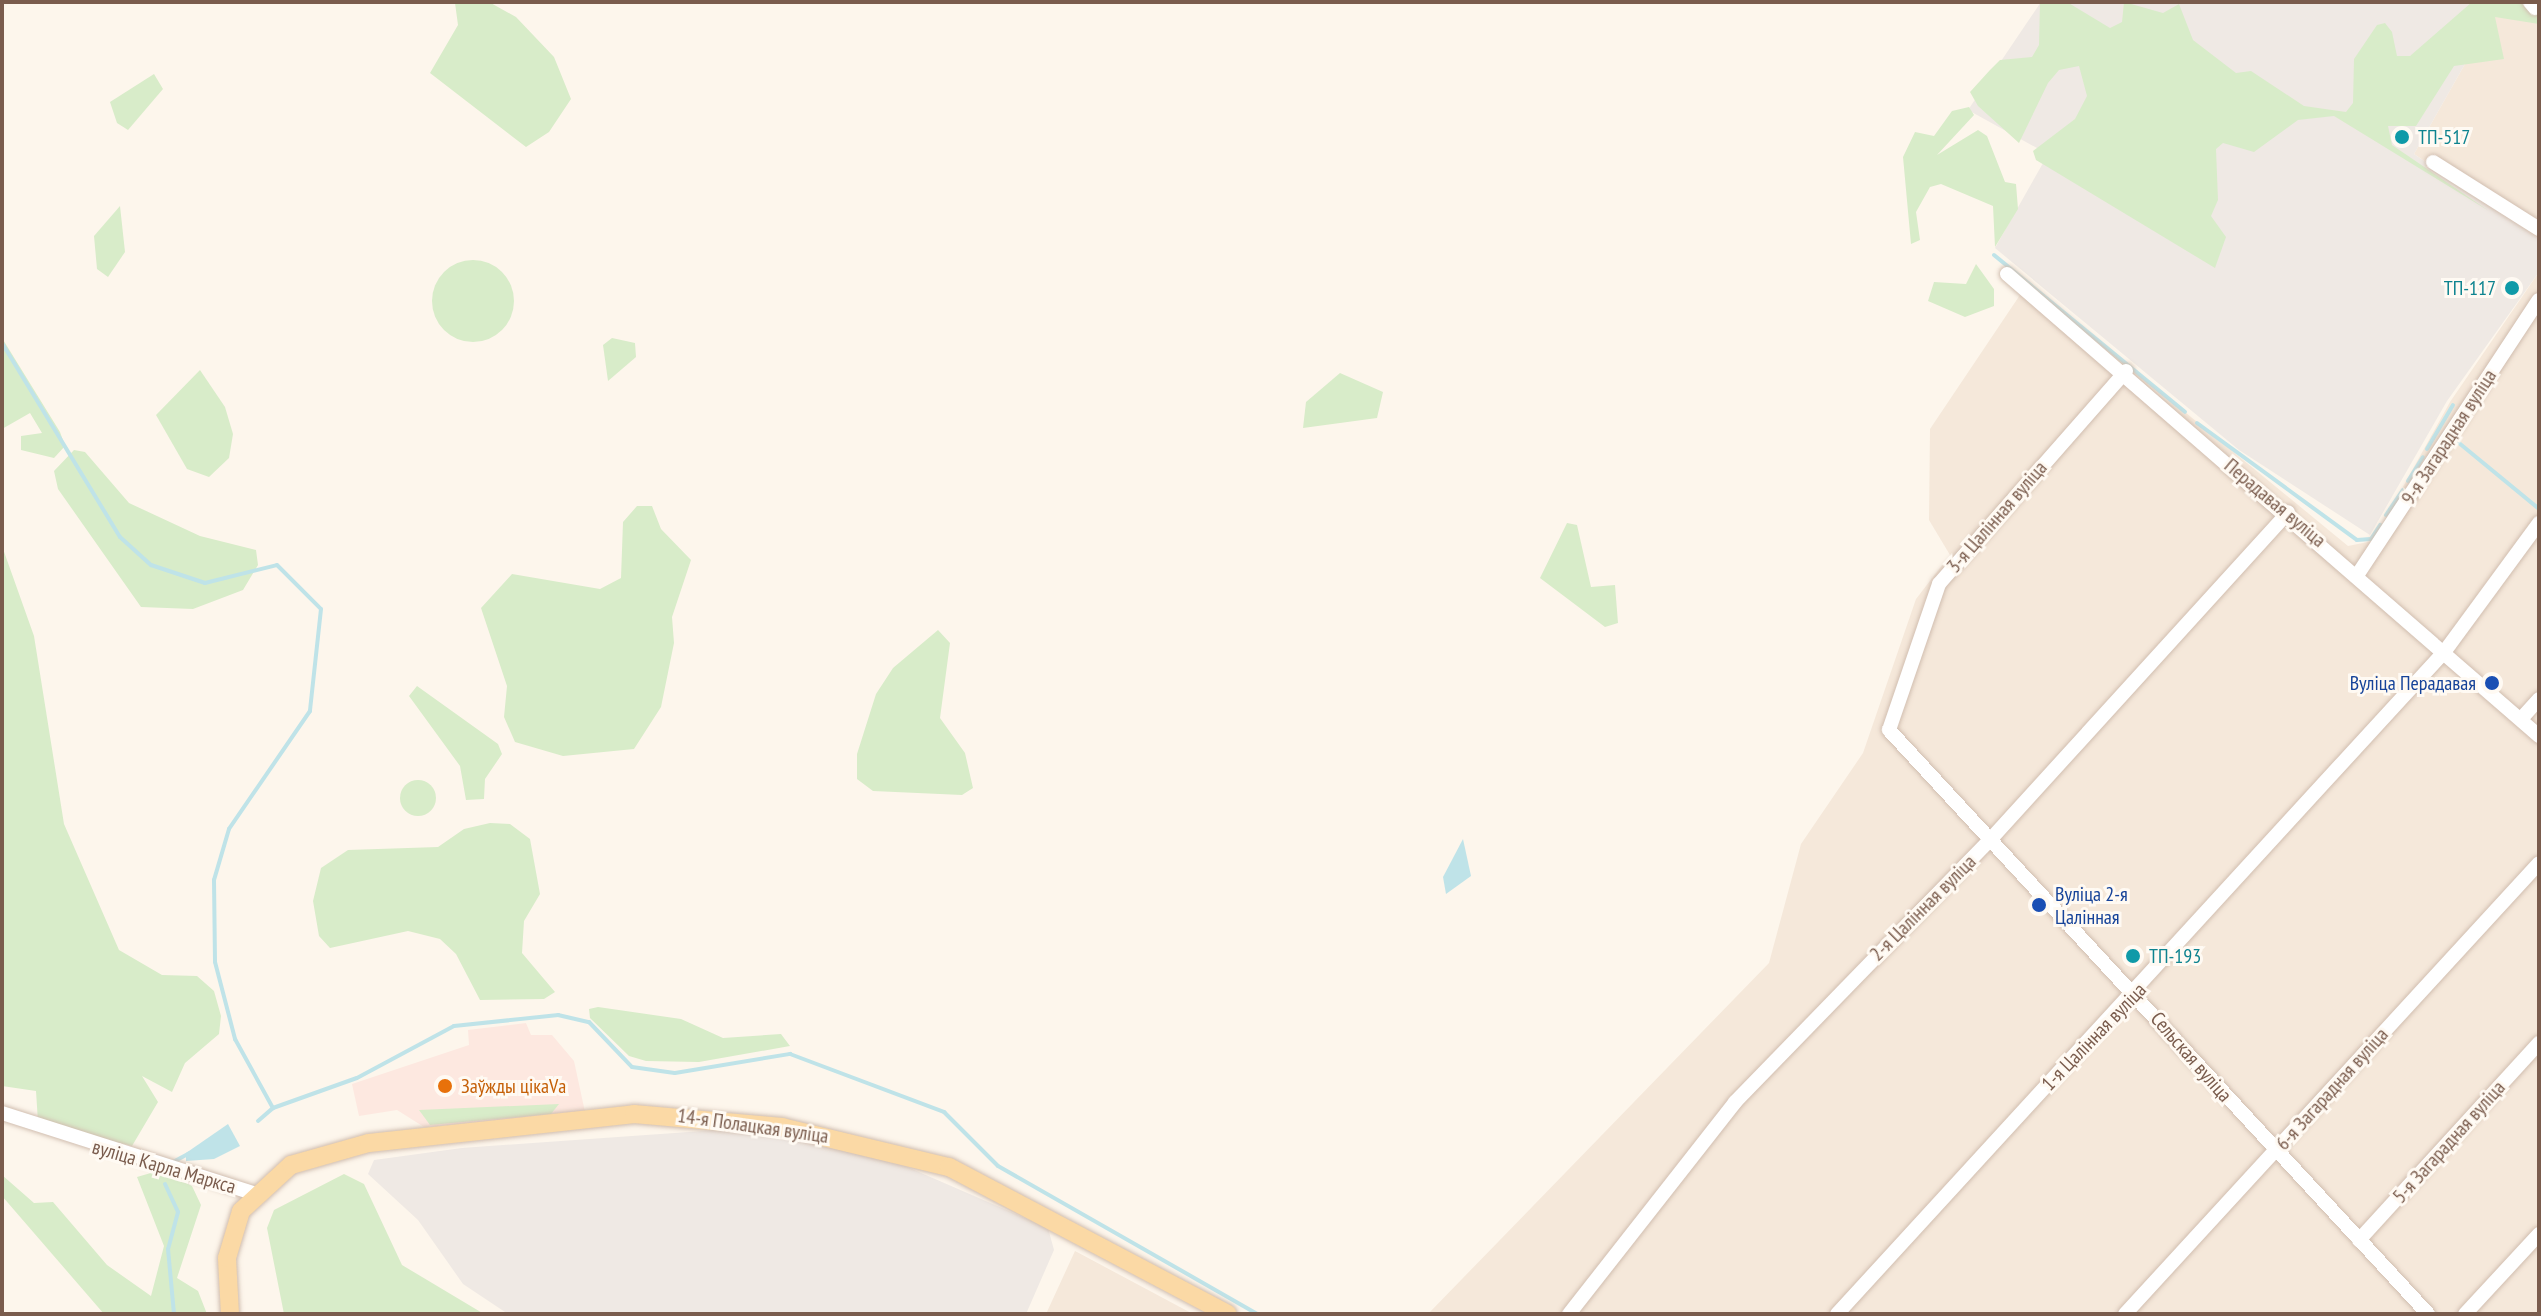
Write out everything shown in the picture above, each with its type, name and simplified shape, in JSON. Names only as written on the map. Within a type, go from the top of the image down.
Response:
[{"type":"main road","name":"14-я Полацкая вуліца","points":[[252,1193],[291,1165],[369,1143],[634,1114],[724,1118],[949,1167],[1228,1314]]},
{"type":"main road","name":"вуліца Карла Маркса","points":[[230,1314],[227,1258],[252,1193]]},
{"type":"street","points":[[2433,162],[2539,229]]},
{"type":"street","name":"Перадавая вуліца","points":[[2007,274],[2126,371],[2539,736]]},
{"type":"street","name":"9-я Загарадная вуліца","points":[[2358,574],[2539,300]]},
{"type":"street","name":"3-я Цалінная вуліца","points":[[1889,730],[1939,584],[2126,371]]},
{"type":"street","name":"2-я Цалінная вуліца","points":[[1569,1314],[1735,1102],[1990,840],[2288,512]]},
{"type":"street","name":"1-я Цалінная вуліца","points":[[1837,1314],[2136,995],[2445,651],[2539,523]]},
{"type":"street","points":[[2521,719],[2539,699]]},
{"type":"street","name":"Сельская вуліца","points":[[1889,730],[2359,1240],[2412,1308],[2428,1314]]},
{"type":"street","name":"6-я Загарадная вуліца","points":[[2125,1314],[2539,863]]},
{"type":"street","name":"5-я Загарадная вуліца","points":[[2359,1240],[2539,1043]]},
{"type":"street","name":"вуліца Карла Маркса","points":[[2,1113],[252,1193]]},
{"type":"street","points":[[2465,1314],[2539,1234]]},
{"type":"shaded area","points":[[2041,2],[2500,2],[2414,154],[2539,239],[2539,272],[2447,401],[2370,535],[2239,450],[1995,248],[2047,156],[2055,158],[1968,110]]},
{"type":"shaded area","points":[[2500,2],[2539,2],[2539,239],[2414,154]]},
{"type":"shaded area","points":[[2539,272],[2539,1314],[1428,1314],[1769,963],[1801,844],[1863,753],[1916,599],[1950,555],[1929,520],[1930,429],[2028,283],[2348,546],[2373,541],[2450,402]]},
{"type":"shaded area","points":[[526,1023],[531,1035],[552,1035],[574,1061],[585,1112],[424,1127],[397,1110],[359,1116],[352,1084],[469,1045],[468,1030]]},
{"type":"shaded area","points":[[717,1130],[827,1145],[905,1166],[1048,1228],[1054,1250],[1026,1314],[508,1314],[463,1284],[418,1220],[368,1174],[374,1160],[462,1148]]},
{"type":"shaded area","points":[[1075,1251],[1193,1314],[1046,1314]]},
{"type":"green space","points":[[489,2],[516,17],[554,57],[571,99],[549,132],[526,147],[430,73],[458,25],[455,3]]},
{"type":"green space","points":[[2040,2],[2067,2],[2110,28],[2122,22],[2124,2],[2163,13],[2179,4],[2193,40],[2236,73],[2251,71],[2304,106],[2346,112],[2353,103],[2354,59],[2377,25],[2385,23],[2392,32],[2397,56],[2410,56],[2472,2],[2524,2],[2539,11],[2539,24],[2495,17],[2504,59],[2454,66],[2416,126],[2388,126],[2392,145],[2489,211],[2334,116],[2298,120],[2254,152],[2223,143],[2216,149],[2218,200],[2211,216],[2226,237],[2215,268],[2036,160],[2033,151],[2075,119],[2087,96],[2079,66],[2059,70],[2048,83],[2019,143],[1978,106],[1970,92],[2000,60],[2032,57],[2039,45]]},
{"type":"green space","points":[[154,74],[163,89],[128,130],[117,123],[110,102]]},
{"type":"green space","points":[[1969,107],[1974,115],[1937,155],[1978,130],[1987,136],[2005,182],[2016,184],[2018,209],[1995,247],[1993,206],[1941,184],[1930,187],[1916,212],[1920,240],[1911,244],[1903,157],[1915,132],[1934,136],[1952,111]]},
{"type":"green space","points":[[120,206],[125,252],[108,277],[97,269],[94,236]]},
{"type":"green space","points":[[473,260],[489,263],[502,272],[511,285],[514,301],[511,317],[502,330],[489,339],[473,342],[457,339],[444,330],[435,317],[432,301],[435,285],[444,272],[457,263]]},
{"type":"green space","points":[[1976,264],[1994,289],[1994,306],[1965,317],[1928,301],[1934,282],[1966,284]]},
{"type":"green space","points":[[2,338],[60,432],[65,446],[54,458],[21,450],[21,436],[42,433],[30,413],[2,429]]},
{"type":"green space","points":[[612,338],[635,343],[636,357],[608,381],[603,345]]},
{"type":"green space","points":[[200,370],[225,407],[233,434],[229,458],[209,477],[187,469],[156,415]]},
{"type":"green space","points":[[1340,373],[1383,392],[1377,418],[1303,428],[1306,402]]},
{"type":"green space","points":[[74,450],[85,452],[129,503],[200,536],[256,550],[258,565],[243,590],[193,609],[141,607],[58,489],[54,471]]},
{"type":"green space","points":[[637,506],[652,506],[661,529],[691,560],[672,617],[674,643],[661,707],[634,749],[563,756],[515,742],[504,717],[507,686],[481,608],[512,574],[600,589],[621,578],[623,522]]},
{"type":"green space","points":[[1567,523],[1577,525],[1591,587],[1615,585],[1618,623],[1605,627],[1540,578]]},
{"type":"green space","points":[[2,546],[34,636],[64,824],[119,950],[162,975],[197,976],[214,991],[221,1016],[219,1034],[185,1063],[172,1092],[142,1076],[158,1102],[132,1146],[38,1122],[36,1091],[2,1086]]},
{"type":"green space","points":[[938,630],[950,643],[940,718],[965,753],[973,788],[962,795],[873,791],[857,779],[857,754],[876,694],[893,668]]},
{"type":"green space","points":[[417,686],[498,744],[502,754],[485,779],[484,799],[466,800],[460,766],[409,696]]},
{"type":"green space","points":[[418,780],[431,785],[436,798],[431,811],[418,816],[405,811],[400,798],[405,785]]},
{"type":"green space","points":[[490,823],[510,824],[530,839],[540,894],[524,921],[522,953],[555,992],[544,999],[480,1000],[456,954],[440,939],[408,931],[330,948],[319,936],[313,901],[321,868],[348,850],[438,847],[464,829]]},
{"type":"green space","points":[[598,1007],[681,1019],[723,1038],[781,1034],[790,1046],[699,1062],[646,1061],[629,1056],[590,1018],[589,1009]]},
{"type":"green space","points":[[559,1104],[551,1114],[430,1125],[419,1110]]},
{"type":"green space","points":[[161,1170],[192,1186],[201,1205],[177,1278],[198,1291],[207,1314],[104,1314],[2,1196],[2,1175],[34,1203],[53,1202],[107,1265],[151,1296],[164,1246],[137,1177]]},
{"type":"green space","points":[[344,1174],[364,1184],[402,1265],[484,1314],[284,1314],[267,1228],[274,1210]]},
{"type":"water","points":[[1463,839],[1471,876],[1446,894],[1443,877]]},
{"type":"water","points":[[228,1124],[240,1146],[214,1159],[186,1161],[186,1153]]},
{"type":"waterway","points":[[1994,255],[2185,412]]},
{"type":"waterway","points":[[2,343],[120,537],[151,565],[205,583],[277,565],[321,609],[310,711],[229,829],[214,880],[215,962],[235,1039],[273,1108]]},
{"type":"waterway","points":[[2427,449],[2453,405]]},
{"type":"waterway","points":[[2197,423],[2357,540],[2371,539],[2380,525]]},
{"type":"waterway","points":[[2459,443],[2539,509]]},
{"type":"waterway","points":[[2408,481],[2423,457]]},
{"type":"waterway","points":[[2386,515],[2403,490]]},
{"type":"waterway","points":[[258,1121],[273,1108],[357,1078],[454,1026],[558,1015],[589,1022],[632,1067],[675,1073],[790,1054],[944,1112],[998,1166],[1257,1314]]},
{"type":"waterway","points":[[173,1162],[190,1153]]},
{"type":"waterway","points":[[165,1184],[178,1212],[168,1249],[174,1314]]},
{"type":"place","name":"ТП-517","points":[[2402,137]]},
{"type":"place","name":"ТП-117","points":[[2512,288]]},
{"type":"place","name":"Вуліца Перадавая","points":[[2492,683]]},
{"type":"place","name":"Вуліца 2-я Цалінная","points":[[2039,905]]},
{"type":"place","name":"ТП-193","points":[[2133,956]]},
{"type":"place","name":"Заўжды цікаVа","points":[[445,1086]]}]
